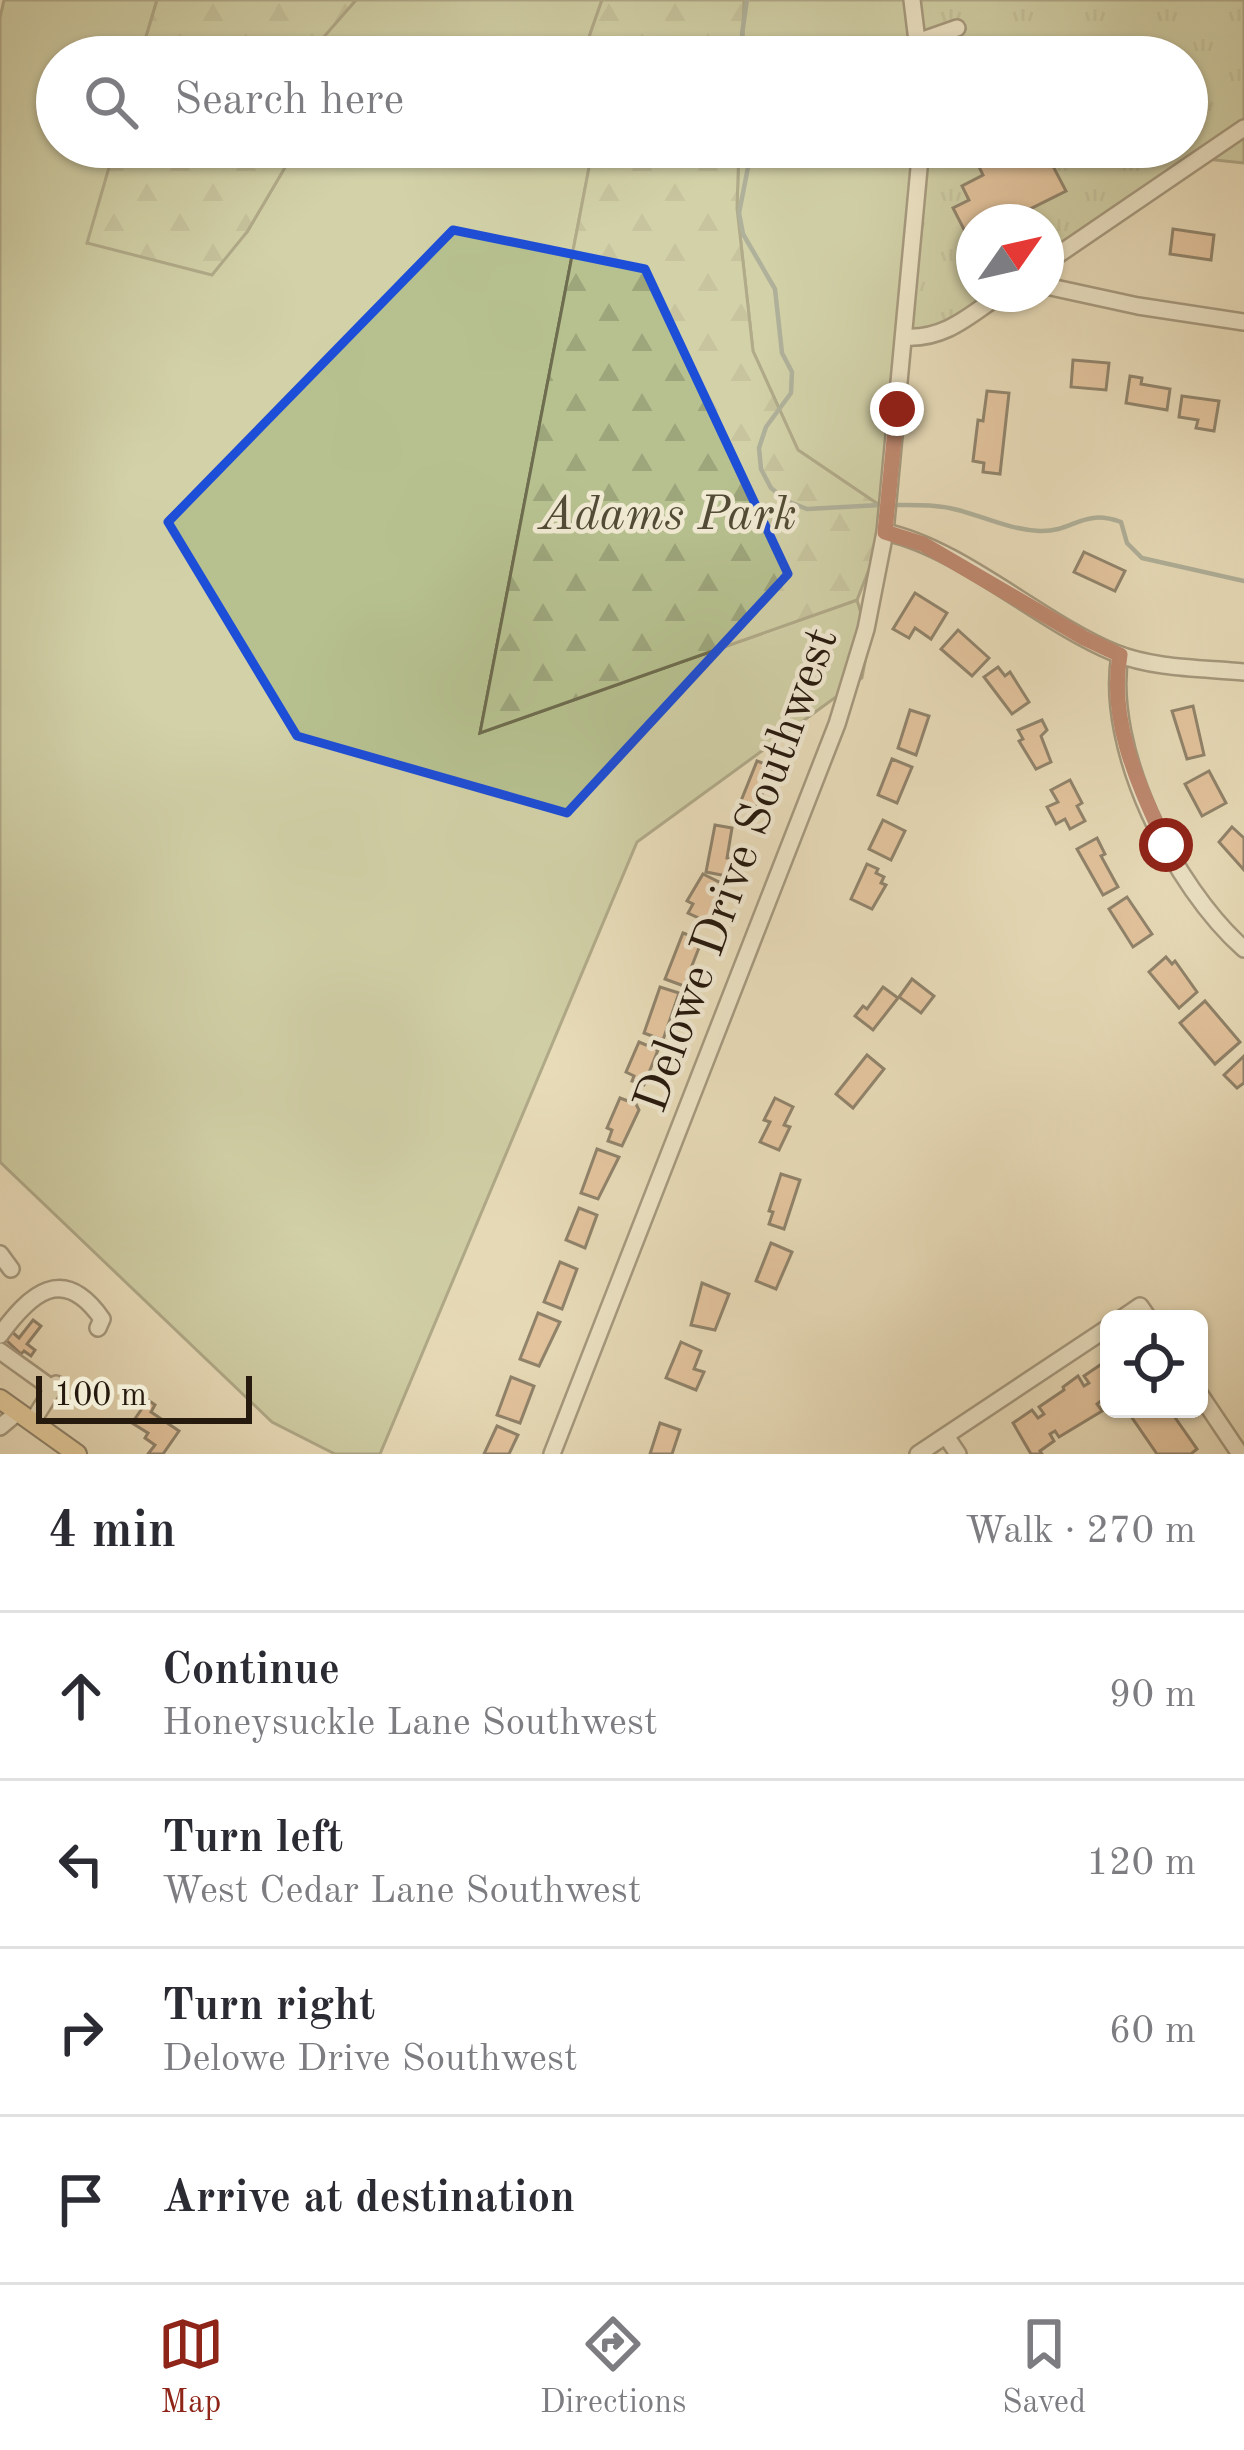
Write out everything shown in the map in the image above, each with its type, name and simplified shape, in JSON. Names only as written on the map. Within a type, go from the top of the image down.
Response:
[{"type":"main road","points":[[0,1399],[65,1451]]},
{"type":"street","points":[[912,0],[916,36]]},
{"type":"street","points":[[943,36],[958,28]]},
{"type":"street","points":[[1208,153],[1244,128]]},
{"type":"street","name":"Delowe Drive Southwest","points":[[552,1454],[837,724],[866,629],[885,532],[919,168]]},
{"type":"street","points":[[1064,251],[1185,168]]},
{"type":"street","points":[[1064,293],[1244,322]]},
{"type":"street","points":[[904,337],[943,334],[975,312]]},
{"type":"street","points":[[885,532],[923,544],[1120,655],[1158,664],[1244,672]]},
{"type":"street","points":[[1120,655],[1117,702],[1135,775],[1166,845],[1212,919],[1244,949]]},
{"type":"street","points":[[0,1335],[24,1303],[52,1288],[72,1292],[88,1304],[102,1319],[98,1328]]},
{"type":"street","points":[[918,1454],[1100,1333]]},
{"type":"street","points":[[0,1427],[25,1417],[54,1386],[1,1354]]},
{"type":"street","points":[[1208,1406],[1240,1454]]},
{"type":"street","points":[[946,1436],[958,1454]]},
{"type":"highlighted area","points":[[453,230],[645,269],[788,574],[567,813],[297,736],[168,522]]},
{"type":"green space","points":[[4,0],[157,0],[146,36],[36,36],[36,168],[109,168],[88,243],[247,232],[285,168],[589,168],[480,733],[857,600],[869,640],[862,678],[637,842],[380,1454],[335,1454],[272,1422],[0,1162],[0,18]]},
{"type":"green space","points":[[157,0],[356,0],[325,36],[146,36]]},
{"type":"green space","points":[[356,0],[602,0],[589,36],[324,36]]},
{"type":"green space","points":[[602,0],[744,0],[743,36],[589,36]]},
{"type":"green space","points":[[744,0],[905,0],[908,36],[743,36]]},
{"type":"green space","points":[[905,0],[1244,0],[1244,163],[1208,159],[1208,36],[908,36]]},
{"type":"green space","points":[[109,168],[285,168],[247,232],[212,275],[87,243]]},
{"type":"green space","name":"Adams Park","points":[[589,168],[738,168],[737,208],[753,351],[798,450],[891,513],[857,600],[480,733]]},
{"type":"green space","points":[[738,168],[916,168],[891,513],[798,450],[753,351],[737,208]]},
{"type":"green space","points":[[916,168],[1192,168],[1064,253],[1064,204],[956,204],[956,312],[966,312],[907,341]]},
{"type":"building","points":[[980,168],[1054,168],[1066,191],[1040,204],[961,204],[969,200],[962,186],[983,175]]},
{"type":"building","points":[[1173,229],[1214,235],[1211,260],[1170,254]]},
{"type":"building","points":[[1073,360],[1109,363],[1106,390],[1071,387]]},
{"type":"building","points":[[1130,376],[1142,378],[1141,384],[1170,389],[1167,410],[1126,403]]},
{"type":"building","points":[[987,391],[1009,393],[1000,474],[983,472],[984,463],[973,461]]},
{"type":"building","points":[[1182,396],[1219,401],[1214,431],[1196,428],[1198,420],[1179,417]]},
{"type":"building","points":[[1084,552],[1125,571],[1115,591],[1074,572]]},
{"type":"building","points":[[915,593],[947,613],[931,639],[915,628],[909,638],[893,629]]},
{"type":"building","points":[[958,630],[989,658],[972,676],[941,649]]},
{"type":"building","points":[[998,667],[1005,676],[1010,672],[1029,702],[1012,714],[984,677]]},
{"type":"building","points":[[1193,706],[1204,755],[1187,759],[1172,711]]},
{"type":"building","points":[[910,710],[929,716],[916,755],[898,748]]},
{"type":"building","points":[[1042,720],[1047,730],[1041,736],[1051,762],[1036,769],[1019,741],[1023,739],[1018,730]]},
{"type":"building","points":[[892,759],[912,767],[897,803],[878,795]]},
{"type":"building","points":[[757,761],[773,767],[757,807],[741,801]]},
{"type":"building","points":[[1209,771],[1226,803],[1202,816],[1185,784]]},
{"type":"building","points":[[1070,780],[1085,821],[1070,829],[1065,819],[1056,824],[1047,807],[1058,802],[1051,790]]},
{"type":"building","points":[[883,820],[905,831],[891,860],[869,849]]},
{"type":"building","points":[[715,825],[732,828],[727,858],[736,859],[732,877],[706,872]]},
{"type":"building","points":[[1232,827],[1244,838],[1244,870],[1219,842]]},
{"type":"building","points":[[1097,838],[1118,887],[1103,895],[1077,849]]},
{"type":"building","points":[[867,864],[878,869],[886,885],[872,909],[851,899]]},
{"type":"building","points":[[703,874],[723,884],[713,904],[722,908],[714,925],[688,913],[693,904],[687,901]]},
{"type":"building","points":[[1127,897],[1152,934],[1133,947],[1109,909]]},
{"type":"building","points":[[683,933],[702,940],[684,986],[665,979]]},
{"type":"building","points":[[1166,957],[1172,964],[1175,961],[1197,992],[1179,1008],[1149,972]]},
{"type":"building","points":[[912,979],[934,996],[921,1013],[899,997]]},
{"type":"building","points":[[660,987],[679,993],[663,1040],[644,1033]]},
{"type":"building","points":[[883,987],[898,998],[873,1030],[855,1016],[863,1006],[867,1009]]},
{"type":"building","points":[[1205,1001],[1240,1042],[1215,1064],[1180,1023]]},
{"type":"building","points":[[639,1042],[658,1050],[644,1085],[632,1081],[634,1076],[626,1072]]},
{"type":"building","points":[[867,1055],[884,1069],[853,1108],[836,1094]]},
{"type":"building","points":[[1244,1056],[1244,1083],[1237,1088],[1224,1075]]},
{"type":"building","points":[[620,1098],[639,1110],[622,1146],[608,1141],[612,1130],[607,1128]]},
{"type":"building","points":[[775,1098],[793,1107],[779,1150],[760,1142]]},
{"type":"building","points":[[597,1149],[619,1157],[598,1199],[581,1193]]},
{"type":"building","points":[[781,1174],[800,1180],[784,1229],[769,1224]]},
{"type":"building","points":[[579,1208],[597,1215],[585,1248],[566,1240]]},
{"type":"building","points":[[771,1243],[792,1252],[776,1289],[756,1281]]},
{"type":"building","points":[[560,1262],[577,1269],[562,1309],[544,1302]]},
{"type":"building","points":[[702,1283],[729,1294],[715,1330],[691,1325]]},
{"type":"building","points":[[538,1313],[560,1322],[539,1366],[520,1359]]},
{"type":"building","points":[[33,1320],[41,1326],[27,1344],[35,1350],[31,1356],[21,1354],[6,1340],[12,1332],[19,1338]]},
{"type":"building","points":[[681,1342],[701,1351],[694,1369],[704,1372],[696,1390],[666,1378]]},
{"type":"building","points":[[1100,1365],[1100,1412],[1059,1437],[1055,1431],[1050,1434],[1054,1441],[1042,1454],[1031,1454],[1013,1423],[1032,1410],[1038,1418],[1044,1414],[1039,1407],[1078,1376],[1084,1386],[1089,1383],[1084,1376]]},
{"type":"building","points":[[511,1377],[534,1386],[520,1423],[497,1415]]},
{"type":"building","points":[[148,1400],[155,1405],[151,1412],[179,1431],[163,1454],[148,1454],[155,1445],[145,1438],[148,1433],[132,1423]]},
{"type":"building","points":[[1132,1418],[1175,1418],[1197,1449],[1191,1454],[1157,1454]]},
{"type":"building","points":[[660,1423],[680,1430],[672,1454],[650,1454]]},
{"type":"building","points":[[497,1426],[518,1435],[509,1454],[484,1454]]},
{"type":"waterway","points":[[742,36],[747,0]]},
{"type":"waterway","points":[[748,168],[739,213],[743,234],[775,289],[782,353],[792,372],[791,393],[766,427],[759,448],[761,469],[771,488],[807,509],[880,505]]},
{"type":"waterway","points":[[892,505],[950,508],[1040,531],[1108,518],[1121,522],[1127,543],[1142,558],[1244,581]]},
{"type":"route","points":[[897,409],[885,532],[923,544],[1120,655],[1117,702],[1135,775],[1166,845]]}]
